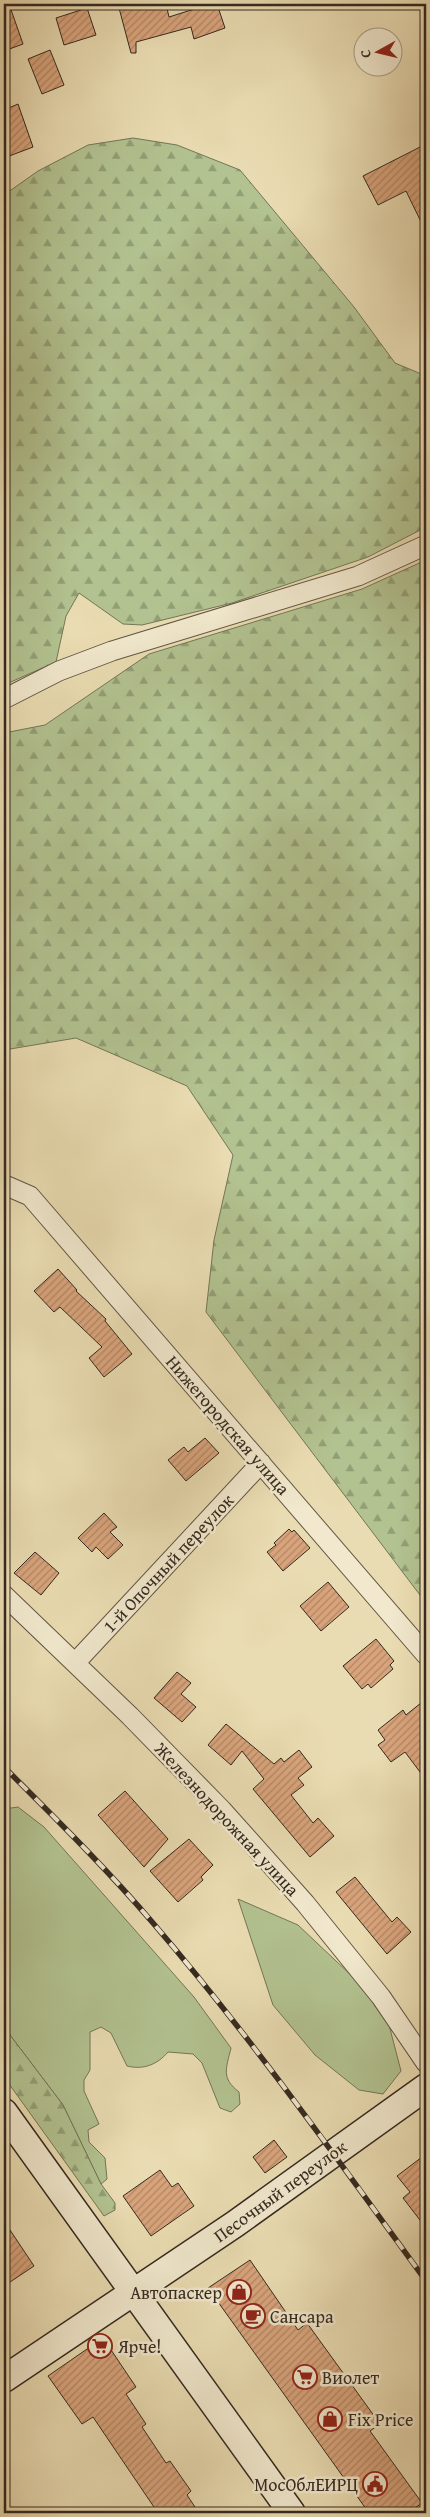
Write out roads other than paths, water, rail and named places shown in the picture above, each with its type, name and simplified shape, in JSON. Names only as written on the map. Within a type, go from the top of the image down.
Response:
[{"type":"main road","name":"Песочный переулок","points":[[4,2379],[235,2224],[426,2087]]},
{"type":"main road","points":[[4,2112],[292,2513]]},
{"type":"street","points":[[4,699],[59,671],[112,651],[358,576],[426,545]]},
{"type":"street","name":"Нижегородская улица","points":[[4,1187],[7,1186],[30,1196],[426,1654]]},
{"type":"street","name":"1-й Опочный переулок","points":[[75,1663],[261,1463]]},
{"type":"street","name":"Железнодорожная улица","points":[[4,1595],[130,1716],[222,1810],[305,1903],[382,1997],[426,2063]]},
{"type":"railway","points":[[4,1767],[117,1883],[189,1966],[293,2099],[426,2281]]},
{"type":"place","name":"Автопаскер","points":[[239,2292]]},
{"type":"place","name":"Сансара","points":[[253,2316]]},
{"type":"place","name":"Ярче!","points":[[100,2346]]},
{"type":"place","name":"Виолет","points":[[305,2377]]},
{"type":"place","name":"Fix Price","points":[[330,2419]]},
{"type":"place","name":"МосОблЕИРЦ","points":[[375,2484]]}]
